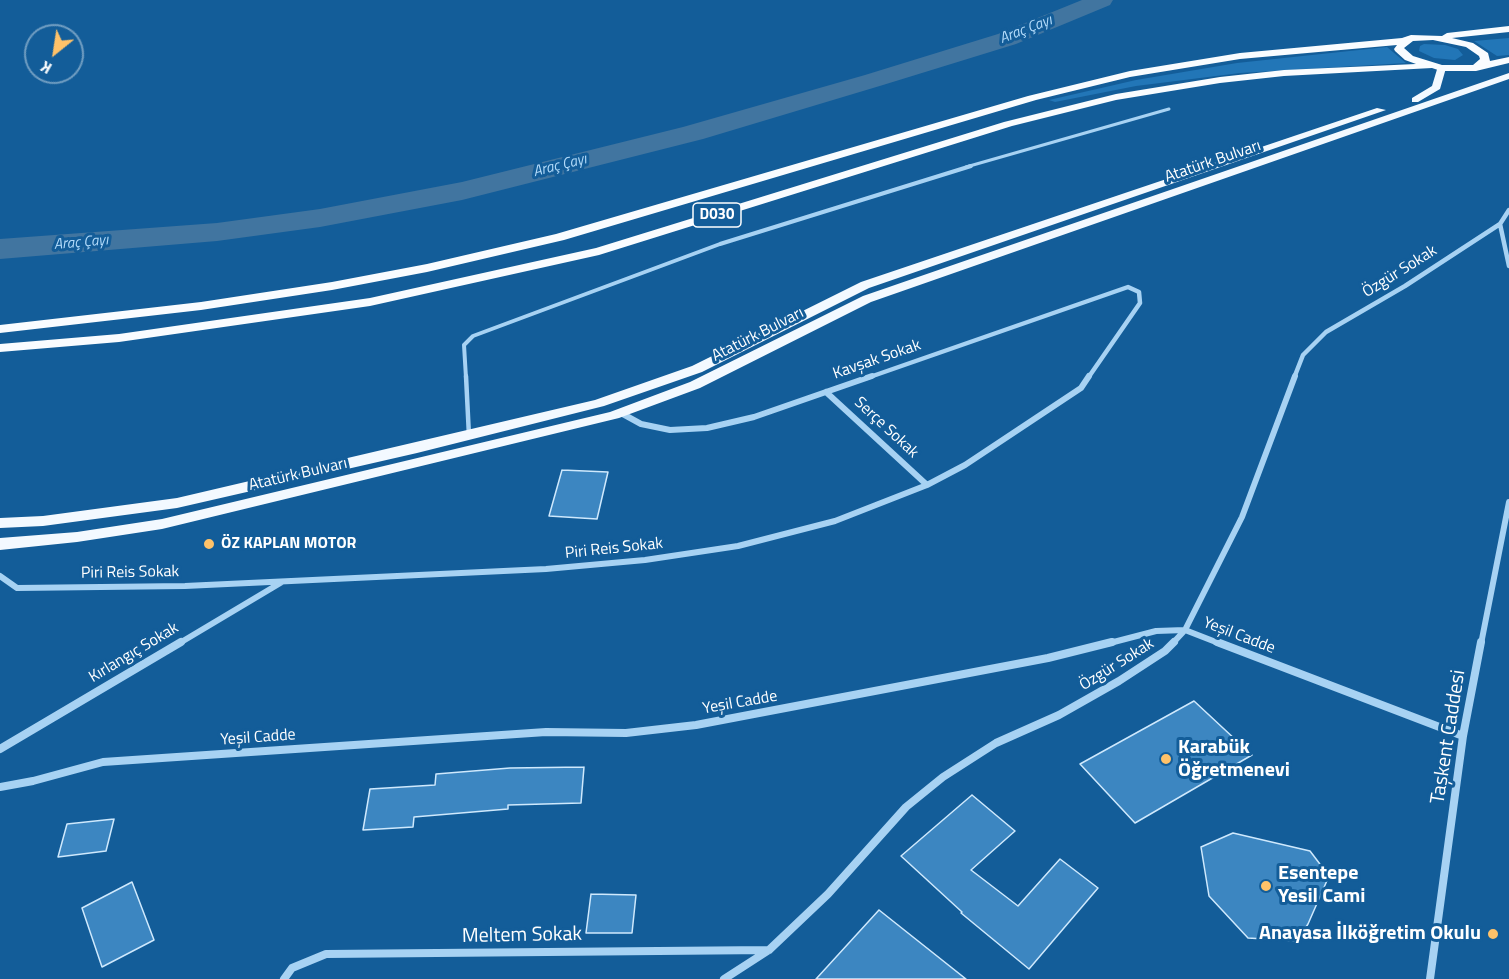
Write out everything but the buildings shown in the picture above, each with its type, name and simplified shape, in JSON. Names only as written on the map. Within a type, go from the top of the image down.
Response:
[{"type":"highway","name":"D030","points":[[0,329],[201,306],[332,286],[427,267],[559,237],[1032,98],[1130,74],[1240,56],[1509,29]]},
{"type":"highway","name":"D030","points":[[1434,37],[1456,41],[1478,50],[1484,55],[1485,60],[1477,67]]},
{"type":"highway","name":"D030","points":[[1404,41],[1400,44],[1402,53],[1435,67]]},
{"type":"highway","name":"D030","points":[[0,348],[119,338],[370,302],[598,251],[1008,124],[1125,95],[1220,80],[1284,73],[1477,67],[1509,60]]},
{"type":"main road","name":"Atatürk Bulvarı","points":[[1,525],[84,516],[177,502],[469,436],[599,403],[687,373],[865,285],[1298,136],[1420,98],[1437,87],[1435,67]]},
{"type":"main road","points":[[1472,87],[1479,81],[1477,67]]},
{"type":"main road","name":"Atatürk Bulvarı","points":[[0,543],[77,537],[162,524],[621,413],[695,385],[867,299],[1509,76]]},
{"type":"street","points":[[1509,210],[1500,224],[1509,266]]},
{"type":"street","name":"Özgür Sokak","points":[[724,979],[769,950],[828,894],[906,807],[943,777],[996,743],[1059,715],[1119,681],[1165,651],[1185,630],[1242,517],[1304,355],[1326,332],[1405,286],[1500,224]]},
{"type":"street","name":"Kavşak Sokak","points":[[621,413],[641,424],[670,430],[707,428],[754,417],[1128,287],[1139,292]]},
{"type":"street","name":"Piri Reis Sokak","points":[[0,576],[17,588],[185,586],[546,569],[645,560],[738,546],[835,521],[927,484],[965,465],[1081,388],[1140,303],[1139,292]]},
{"type":"street","name":"Serçe Sokak","points":[[826,392],[927,484]]},
{"type":"street","name":"Taşkent Caddesi","points":[[1430,979],[1463,736],[1509,502]]},
{"type":"street","name":"Kırlangıç Sokak","points":[[0,748],[282,582]]},
{"type":"street","name":"Yeşil Cadde","points":[[0,787],[33,781],[103,762],[546,732],[626,733],[696,725],[1048,658],[1156,631],[1185,630],[1463,736]]},
{"type":"street","name":"Meltem Sokak","points":[[284,979],[292,968],[326,954],[769,950]]},
{"type":"lane","points":[[469,436],[464,345],[472,336],[720,244],[1028,148],[1168,109]]},
{"type":"shaded area","points":[[1509,38],[1509,55],[1497,56],[1474,41]]},
{"type":"shaded area","points":[[1424,44],[1445,45],[1458,49],[1463,55],[1455,60],[1434,58],[1419,51],[1420,46]]},
{"type":"shaded area","points":[[1387,47],[1406,63],[1240,73],[1136,86],[1055,102],[1049,100],[1136,80],[1237,63]]},
{"type":"waterway","name":"Araç Çayı","points":[[0,249],[217,232],[320,218],[462,191],[693,133],[874,80],[1007,39],[1102,0]]},
{"type":"place","name":"ÖZ KAPLAN MOTOR","points":[[209,544]]},
{"type":"place","name":"Karabük Öğretmenevi","points":[[1166,759]]},
{"type":"place","name":"Esentepe Yesil Cami","points":[[1266,886]]},
{"type":"place","name":"Anayasa İlköğretim Okulu","points":[[1493,934]]}]
